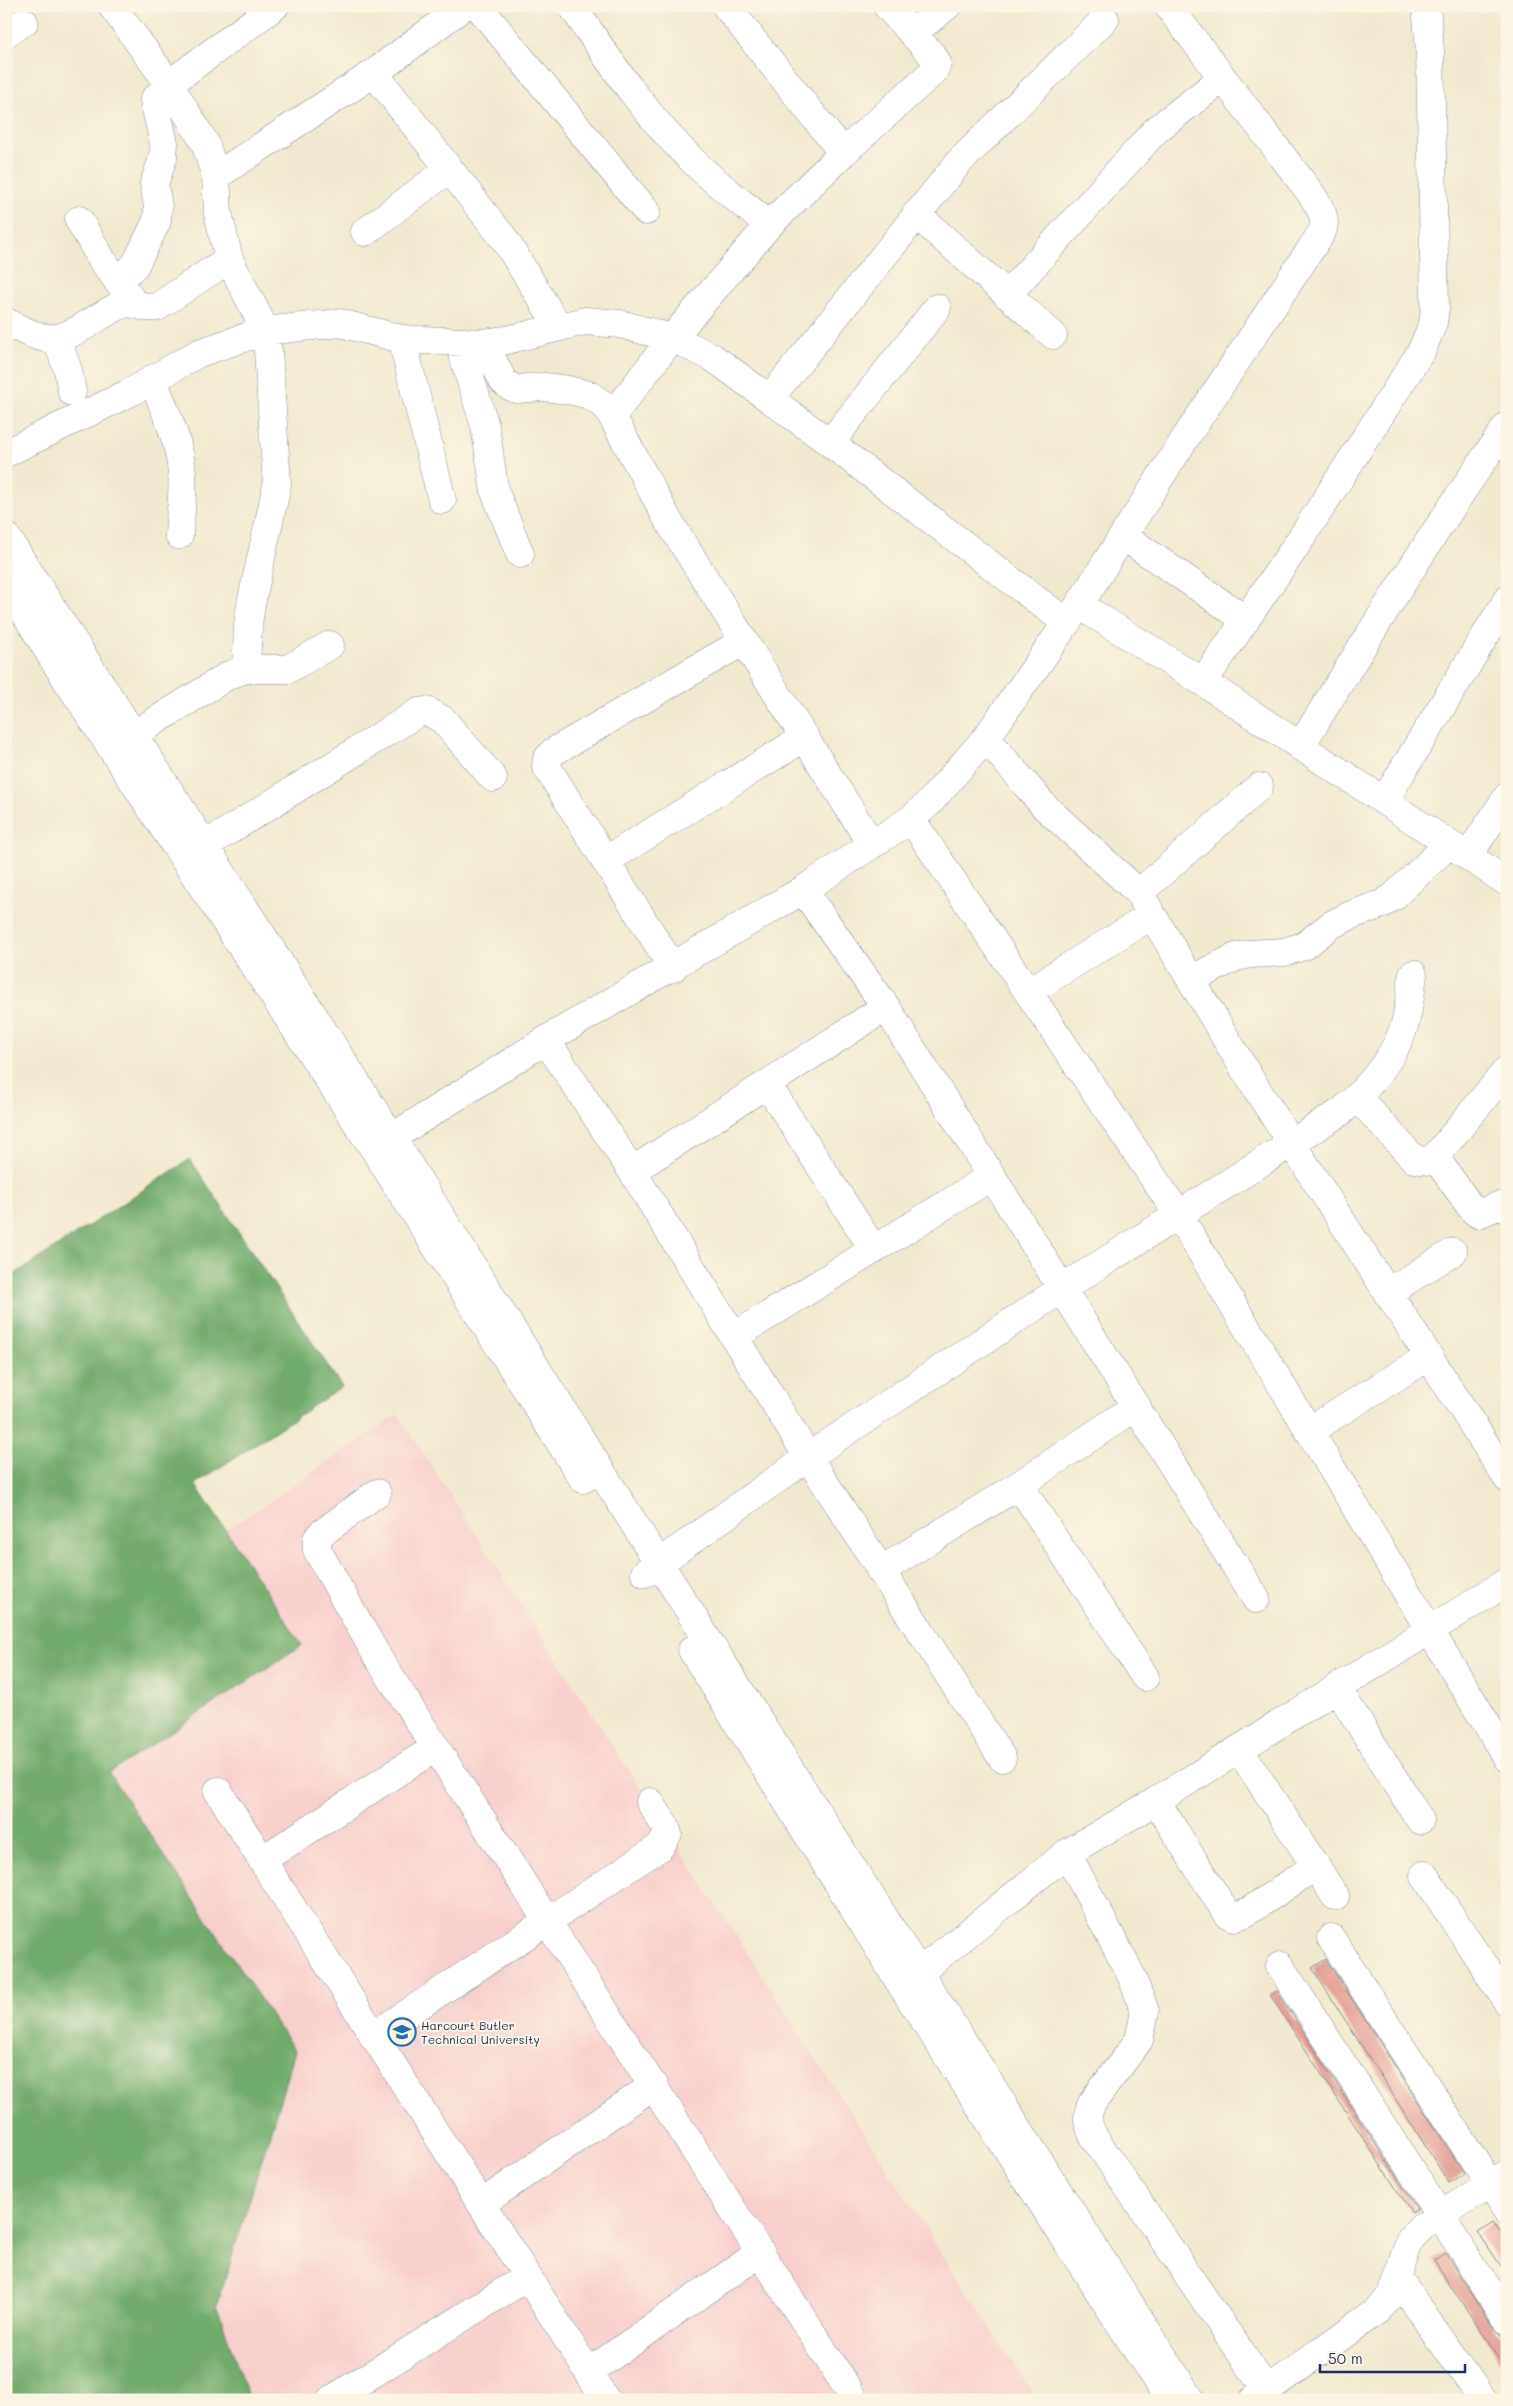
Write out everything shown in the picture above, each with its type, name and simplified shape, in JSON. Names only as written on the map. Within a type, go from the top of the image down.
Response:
[{"type":"street","points":[[112,6],[169,84],[205,143],[216,176],[219,220],[233,267],[264,331],[268,350],[277,484],[250,611],[246,669]]},
{"type":"street","points":[[118,282],[135,265],[157,221],[158,206],[154,184],[163,158],[164,142],[154,100],[169,84],[274,6]]},
{"type":"street","points":[[216,176],[374,73],[464,6]]},
{"type":"street","points":[[478,6],[646,211]]},
{"type":"street","points":[[572,6],[623,80],[665,132],[696,165],[769,225]]},
{"type":"street","points":[[726,6],[843,153]]},
{"type":"street","points":[[613,415],[672,338],[769,225],[843,153],[934,71],[936,63],[934,57],[914,32],[887,6]]},
{"type":"street","points":[[914,32],[947,6]]},
{"type":"street","points":[[383,1144],[546,1040],[673,968],[803,890],[911,819],[930,802],[986,738],[1073,614],[1322,232],[1325,224],[1322,211],[1312,195],[1168,6]]},
{"type":"street","points":[[1204,682],[1300,540],[1417,358],[1433,323],[1435,308],[1430,51],[1426,6]]},
{"type":"street","points":[[770,398],[916,214],[960,162],[999,121],[1105,19]]},
{"type":"street","points":[[374,73],[521,264],[551,314]]},
{"type":"street","points":[[1007,295],[1156,130],[1223,78]]},
{"type":"street","points":[[365,232],[449,169]]},
{"type":"street","points":[[916,214],[1054,335]]},
{"type":"street","points":[[79,220],[134,304]]},
{"type":"street","points":[[6,322],[38,336],[56,338],[122,305],[134,304],[144,308],[158,307],[233,267]]},
{"type":"street","points":[[830,443],[937,308]]},
{"type":"street","points":[[6,453],[134,390],[198,354],[264,331],[340,323],[402,339],[471,342],[507,340],[551,314],[585,321],[620,324],[672,338],[712,357],[830,443],[1073,614],[1204,682],[1507,882]]},
{"type":"street","points":[[56,338],[68,370],[72,392]]},
{"type":"street","points":[[402,339],[442,500]]},
{"type":"street","points":[[471,342],[509,386],[516,389],[557,388],[589,395],[600,400],[613,415],[656,500],[872,845]]},
{"type":"street","points":[[471,342],[495,492],[520,554]]},
{"type":"street","points":[[134,390],[172,428],[183,476],[179,535]]},
{"type":"street","points":[[1300,747],[1400,583],[1444,515],[1507,426]]},
{"type":"street","points":[[1123,536],[1246,620]]},
{"type":"street","points":[[7,539],[134,751],[911,1979],[1169,2400]]},
{"type":"street","points":[[6,582],[56,662],[134,751],[204,846],[309,1030]]},
{"type":"street","points":[[1384,801],[1507,600]]},
{"type":"street","points":[[673,968],[546,766],[547,759],[553,752],[744,641]]},
{"type":"street","points":[[134,751],[229,675],[246,669],[288,669],[330,645]]},
{"type":"street","points":[[204,846],[419,712],[427,711],[443,720],[493,778]]},
{"type":"street","points":[[605,861],[805,737]]},
{"type":"street","points":[[986,738],[1046,807],[1146,904],[1249,1077],[1428,1358],[1507,1478]]},
{"type":"street","points":[[1028,992],[1146,904],[1259,787]]},
{"type":"street","points":[[1192,979],[1236,957],[1295,950],[1304,946],[1331,925],[1351,915],[1382,904],[1459,850],[1507,797]]},
{"type":"street","points":[[911,819],[1178,1214],[1429,1631],[1503,1741]]},
{"type":"street","points":[[803,890],[886,1007],[1256,1599]]},
{"type":"street","points":[[651,1568],[808,1457],[1063,1288],[1342,1111],[1369,1085],[1398,1042],[1408,1011],[1413,974]]},
{"type":"street","points":[[632,1171],[886,1007]]},
{"type":"street","points":[[546,1040],[632,1171],[808,1457],[1002,1758]]},
{"type":"street","points":[[1357,1097],[1414,1159],[1428,1161],[1436,1156],[1507,1070]]},
{"type":"street","points":[[767,1084],[874,1250]]},
{"type":"street","points":[[1436,1156],[1472,1209],[1478,1214],[1498,1206],[1507,1209]]},
{"type":"street","points":[[735,1336],[992,1176]]},
{"type":"street","points":[[1387,1293],[1453,1252]]},
{"type":"street","points":[[1309,1431],[1428,1358]]},
{"type":"street","points":[[880,1570],[1019,1485],[1137,1406]]},
{"type":"street","points":[[1019,1485],[1145,1677]]},
{"type":"street","points":[[377,1493],[322,1533],[317,1539],[317,1550],[380,1661],[855,2400]]},
{"type":"street","points":[[911,1979],[1067,1853],[1156,1801],[1507,1582]]},
{"type":"street","points":[[1337,1688],[1420,1820]]},
{"type":"street","points":[[262,1860],[436,1747]]},
{"type":"street","points":[[1239,1749],[1335,1896]]},
{"type":"street","points":[[218,1791],[606,2400]]},
{"type":"street","points":[[1156,1801],[1227,1914],[1234,1917],[1246,1913],[1316,1866]]},
{"type":"street","points":[[374,2036],[660,1847],[668,1834],[666,1827],[650,1802]]},
{"type":"street","points":[[1067,1853],[1131,1975],[1145,2012],[1139,2040],[1092,2103],[1087,2113],[1088,2125],[1258,2397],[1378,2310],[1391,2296],[1410,2239],[1423,2226],[1498,2179]]},
{"type":"street","points":[[1424,1874],[1507,2001]]},
{"type":"street","points":[[1331,1938],[1498,2179],[1507,2210]]},
{"type":"street","points":[[1280,1966],[1507,2320]]},
{"type":"street","points":[[911,1979],[1191,2400]]},
{"type":"street","points":[[481,2204],[654,2086]]},
{"type":"street","points":[[589,2372],[760,2252]]},
{"type":"street","points":[[331,2400],[527,2277]]},
{"type":"street","points":[[1398,2279],[1482,2400]]},
{"type":"shaded area","name":"Harcourt Butler Technical University","points":[[398,1414],[1037,2400],[6,2400],[6,1663],[259,1509]]},
{"type":"green space","points":[[190,1159],[342,1387],[195,1484],[302,1645],[109,1773],[295,2051],[217,2306],[249,2400],[6,2400],[6,1280]]},
{"type":"building","points":[[1326,1959],[1464,2173],[1449,2183],[1312,1968]]},
{"type":"building","points":[[1277,1991],[1417,2209],[1412,2213],[1270,1995]]},
{"type":"building","points":[[1493,2222],[1507,2243],[1507,2275],[1478,2232]]},
{"type":"building","points":[[1445,2253],[1494,2328],[1507,2339],[1507,2371],[1434,2260]]},
{"type":"place","name":"Harcourt Butler Technical University","points":[[402,2032]]}]
